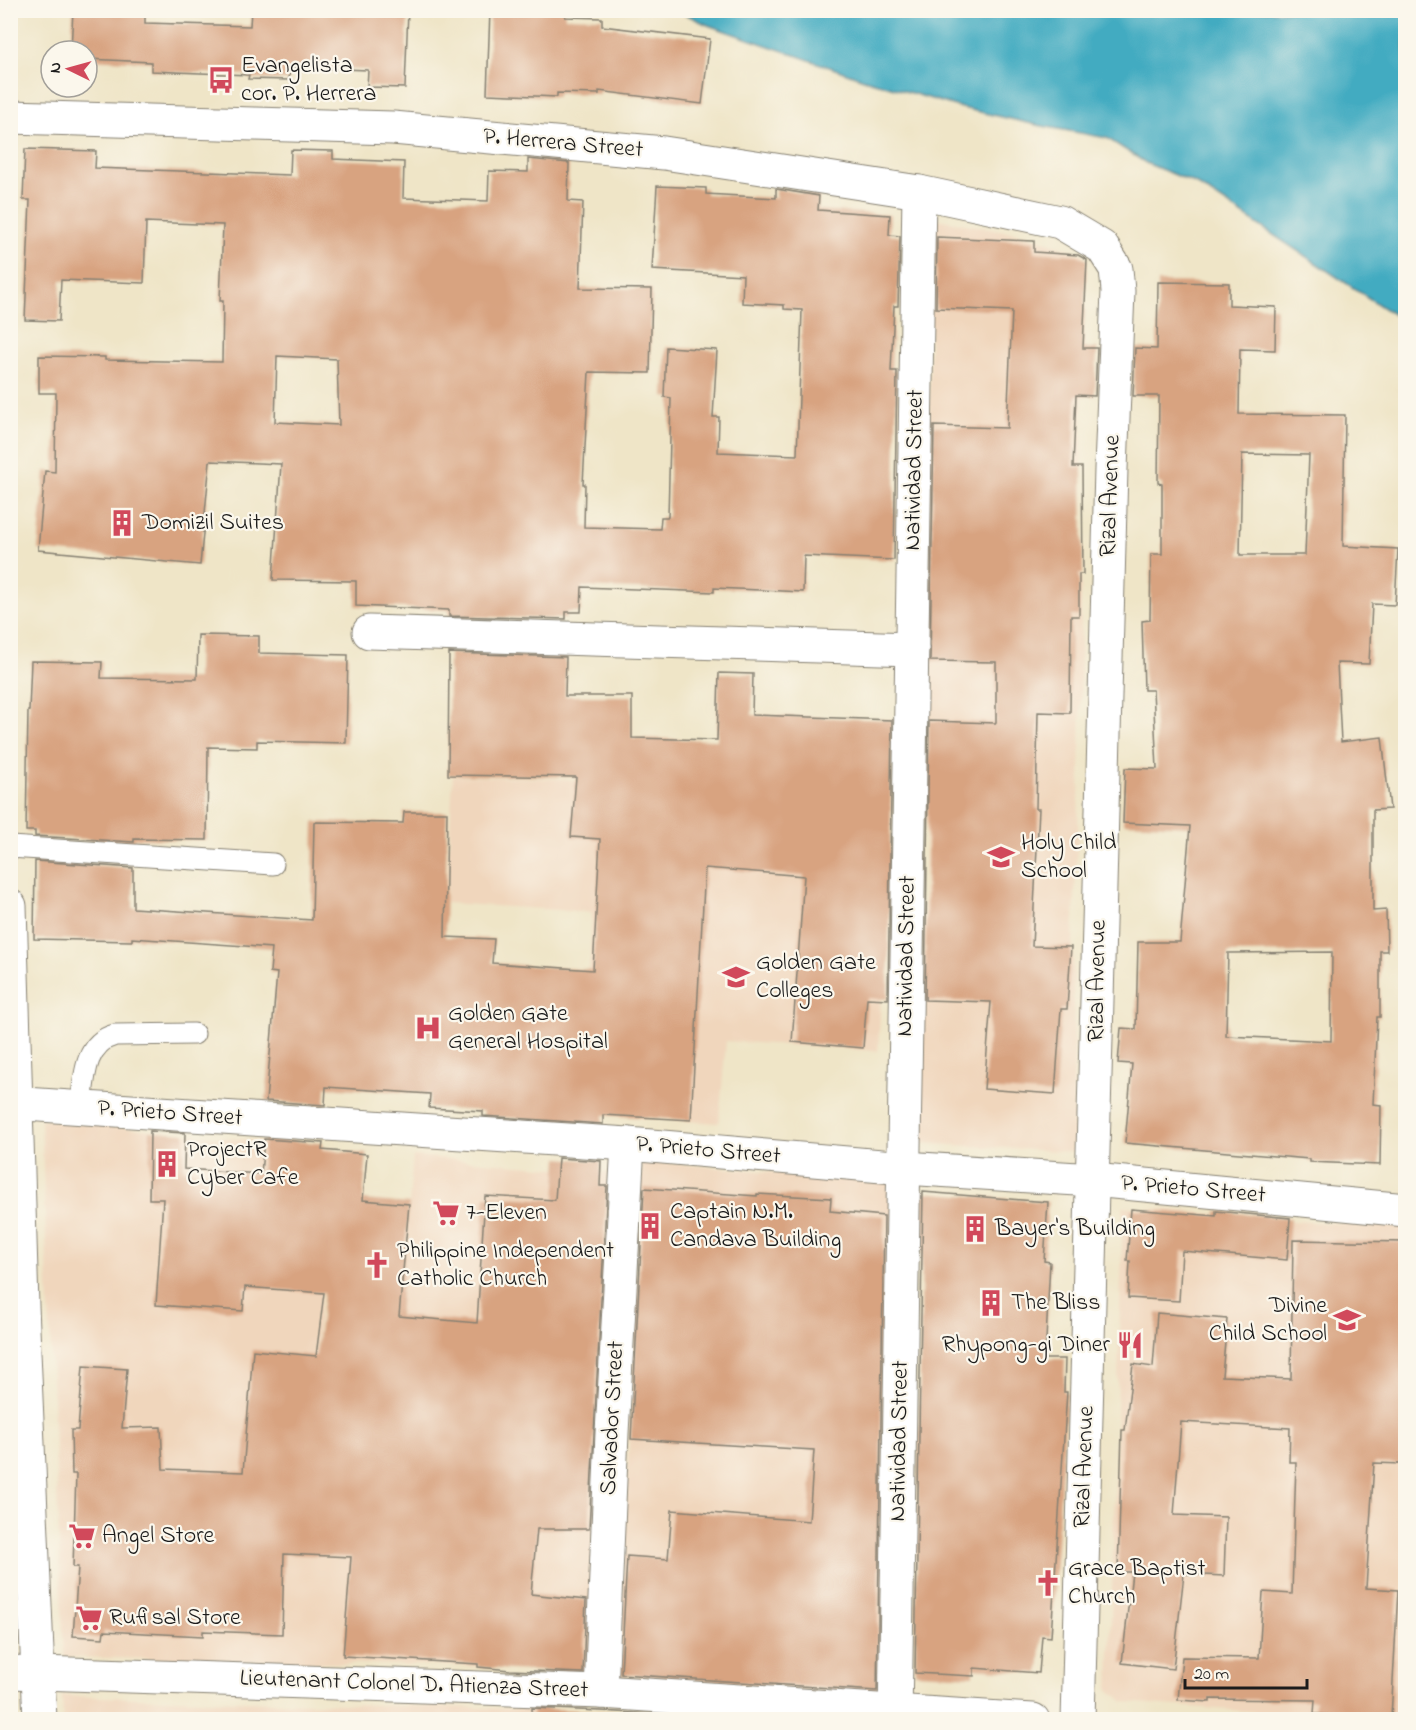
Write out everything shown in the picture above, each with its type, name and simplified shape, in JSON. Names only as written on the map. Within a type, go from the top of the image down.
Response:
[{"type":"street","name":"P. Herrera Street","points":[[10,117],[393,128],[664,153],[919,192],[1060,222],[1102,247]]},
{"type":"street","name":"Natividad Street","points":[[895,1715],[919,192]]},
{"type":"street","name":"Rizal Avenue","points":[[1078,1719],[1111,469],[1118,291],[1116,269],[1102,247]]},
{"type":"street","points":[[369,632],[912,649]]},
{"type":"street","points":[[10,906],[24,1672],[40,1719]]},
{"type":"street","name":"P. Prieto Street","points":[[13,1103],[628,1144],[905,1168],[1093,1180],[1406,1210]]},
{"type":"street","name":"Salvador Street","points":[[601,1692],[613,1411],[628,1144]]},
{"type":"street","name":"Lieutenant Colonel D. Atienza Street","points":[[24,1672],[601,1692],[895,1715],[1033,1719]]},
{"type":"lane","points":[[10,847],[273,864]]},
{"type":"lane","points":[[81,1108],[87,1064],[95,1046],[104,1038],[115,1035],[194,1034]]},
{"type":"shaded area","points":[[931,218],[1027,235],[1083,254],[1080,778],[1073,940],[1074,1152],[919,1143],[927,777]]},
{"type":"shaded area","name":"Golden Gate Colleges","points":[[453,776],[560,779],[892,804],[878,1051],[726,1041],[719,1123],[583,1114],[592,912],[446,903]]},
{"type":"shaded area","points":[[41,1119],[337,1149],[316,1347],[395,1365],[413,1156],[613,1173],[591,1669],[64,1657]]},
{"type":"shaded area","points":[[642,1161],[895,1183],[889,1697],[618,1675]]},
{"type":"shaded area","points":[[1123,1206],[1291,1221],[1405,1227],[1403,1719],[1347,1719],[1125,1702],[1109,1690]]},
{"type":"shaded area","points":[[11,1490],[18,1652],[10,1652]]},
{"type":"shaded area","points":[[62,1696],[657,1713],[747,1719],[63,1720]]},
{"type":"water","points":[[679,11],[1405,11],[1405,322],[1195,183],[1146,163],[1107,138],[962,108],[864,79],[708,25]]},
{"type":"building","points":[[73,10],[145,10],[145,23],[250,26],[251,10],[408,10],[405,88],[367,87],[368,70],[290,67],[289,80],[248,79],[249,75],[151,71],[151,62],[99,60],[99,39],[72,39]]},
{"type":"building","points":[[490,10],[565,10],[565,17],[602,18],[602,26],[710,39],[702,104],[599,91],[599,94],[557,93],[557,97],[487,94]]},
{"type":"building","points":[[25,149],[96,151],[95,168],[290,175],[291,150],[333,151],[333,159],[404,162],[403,198],[488,201],[489,171],[528,172],[528,159],[569,163],[568,201],[583,202],[580,288],[652,289],[650,373],[589,372],[583,484],[585,484],[584,527],[660,529],[661,517],[668,517],[671,398],[664,397],[666,347],[717,350],[713,417],[719,417],[718,452],[797,455],[802,310],[784,309],[784,305],[742,303],[743,275],[652,270],[657,186],[706,188],[706,194],[776,198],[776,189],[819,196],[818,210],[890,215],[889,235],[900,236],[898,306],[894,306],[891,371],[897,371],[894,560],[804,556],[803,592],[714,588],[714,592],[582,587],[581,612],[566,612],[566,619],[449,616],[449,610],[356,606],[356,581],[273,580],[281,464],[210,461],[200,565],[38,550],[45,471],[55,472],[56,393],[39,393],[39,356],[105,357],[105,360],[222,362],[223,301],[220,301],[223,225],[146,222],[144,283],[61,280],[59,321],[25,320],[30,200],[23,200]],"holes":[[[277,356],[337,359],[339,425],[275,422]]]},
{"type":"building","points":[[937,237],[1034,241],[1034,252],[1078,255],[1087,260],[1083,348],[1097,348],[1095,396],[1076,395],[1073,467],[1082,467],[1083,574],[1079,574],[1079,616],[1071,616],[1070,713],[1038,712],[1036,809],[1039,809],[1032,946],[1071,947],[1067,1009],[1061,1009],[1055,1094],[984,1089],[991,1002],[925,1000],[929,721],[996,723],[996,662],[930,661],[934,426],[1007,428],[1012,311],[936,308]]},
{"type":"building","points":[[1158,282],[1229,283],[1229,305],[1276,307],[1275,350],[1240,349],[1239,414],[1345,415],[1343,546],[1398,549],[1395,605],[1372,604],[1369,664],[1337,663],[1341,742],[1382,737],[1390,809],[1373,810],[1373,911],[1386,910],[1387,951],[1380,951],[1380,1017],[1377,1017],[1373,1104],[1381,1105],[1380,1165],[1309,1162],[1309,1159],[1125,1143],[1132,1064],[1118,1063],[1121,1028],[1136,1029],[1138,942],[1180,942],[1190,826],[1123,823],[1125,768],[1157,769],[1153,690],[1144,690],[1142,621],[1150,620],[1151,554],[1162,554],[1162,484],[1158,483],[1159,396],[1133,396],[1135,348],[1157,349]],"holes":[[[1242,454],[1309,455],[1305,555],[1240,555]],[[1332,952],[1331,1041],[1226,1036],[1228,953]]]},
{"type":"building","points":[[198,635],[259,636],[259,653],[348,655],[346,743],[257,741],[257,748],[208,747],[207,840],[134,839],[134,842],[35,836],[35,831],[26,831],[31,661],[102,662],[101,678],[197,679]]},
{"type":"building","points":[[449,653],[566,657],[565,696],[632,696],[632,738],[717,740],[719,673],[753,674],[752,715],[892,720],[888,999],[867,998],[863,1048],[792,1042],[804,876],[705,868],[691,1120],[603,1115],[603,1124],[483,1116],[483,1111],[429,1108],[430,1094],[326,1087],[325,1105],[266,1101],[277,973],[270,972],[272,948],[132,938],[132,941],[34,939],[35,861],[133,868],[133,908],[312,920],[314,822],[403,823],[404,812],[447,812],[445,937],[494,939],[492,963],[593,970],[600,839],[571,837],[576,777],[448,775]]},
{"type":"building","points":[[150,1131],[185,1133],[184,1169],[261,1174],[264,1139],[323,1143],[322,1150],[367,1154],[363,1200],[409,1204],[399,1316],[477,1323],[485,1196],[555,1200],[558,1158],[601,1161],[600,1186],[607,1186],[589,1529],[537,1529],[531,1594],[586,1600],[583,1673],[510,1670],[478,1667],[478,1664],[343,1656],[351,1557],[284,1554],[282,1634],[203,1631],[203,1636],[104,1631],[103,1638],[73,1636],[78,1567],[73,1567],[76,1474],[72,1474],[71,1430],[78,1430],[83,1366],[127,1369],[122,1428],[161,1427],[163,1469],[243,1472],[253,1350],[316,1356],[324,1293],[245,1287],[243,1311],[156,1305],[163,1199],[149,1199]]},
{"type":"building","points":[[644,1188],[757,1196],[757,1194],[831,1198],[830,1211],[884,1216],[877,1691],[621,1674],[627,1556],[668,1559],[672,1510],[809,1521],[814,1450],[631,1439]]},
{"type":"building","points":[[923,1192],[1048,1202],[1044,1261],[1050,1262],[1045,1359],[1065,1359],[1064,1392],[1067,1392],[1051,1637],[1042,1636],[1039,1673],[974,1668],[974,1676],[915,1673]]},
{"type":"building","points":[[1131,1209],[1216,1216],[1216,1211],[1290,1218],[1287,1260],[1182,1251],[1179,1301],[1128,1298],[1130,1261],[1127,1261]]},
{"type":"building","points":[[1293,1240],[1406,1242],[1403,1464],[1374,1463],[1366,1588],[1398,1590],[1391,1718],[1314,1714],[1315,1700],[1210,1699],[1210,1702],[1178,1700],[1182,1657],[1259,1658],[1263,1592],[1292,1594],[1296,1462],[1289,1462],[1290,1428],[1181,1422],[1174,1515],[1226,1517],[1224,1576],[1184,1574],[1173,1669],[1122,1663],[1132,1572],[1118,1572],[1122,1430],[1125,1430],[1133,1364],[1153,1367],[1157,1313],[1227,1319],[1222,1376],[1291,1379]]},
{"type":"building","points":[[532,1708],[600,1711],[735,1719],[532,1719]]},
{"type":"place","name":"Evangelista cor. P. Herrera","points":[[221,80]]},
{"type":"place","name":"Domizil Suites","points":[[122,523]]},
{"type":"place","name":"Holy Child School","points":[[1001,857]]},
{"type":"place","name":"Golden Gate Colleges","points":[[736,977]]},
{"type":"place","name":"Golden Gate General Hospital","points":[[428,1028]]},
{"type":"place","name":"ProjectR Cyber Cafe","points":[[167,1164]]},
{"type":"place","name":"7-Eleven","points":[[446,1213]]},
{"type":"place","name":"Captain N.M. Candava Building","points":[[650,1226]]},
{"type":"place","name":"Bayer's Building","points":[[975,1229]]},
{"type":"place","name":"Philippine Independent Catholic Church","points":[[377,1265]]},
{"type":"place","name":"The Bliss","points":[[991,1303]]},
{"type":"place","name":"Divine Child School","points":[[1347,1320]]},
{"type":"place","name":"Rhypong-gi Diner","points":[[1130,1345]]},
{"type":"place","name":"Angel Store","points":[[82,1536]]},
{"type":"place","name":"Grace Baptist Church","points":[[1048,1583]]},
{"type":"place","name":"Rufisal Store","points":[[89,1618]]}]
